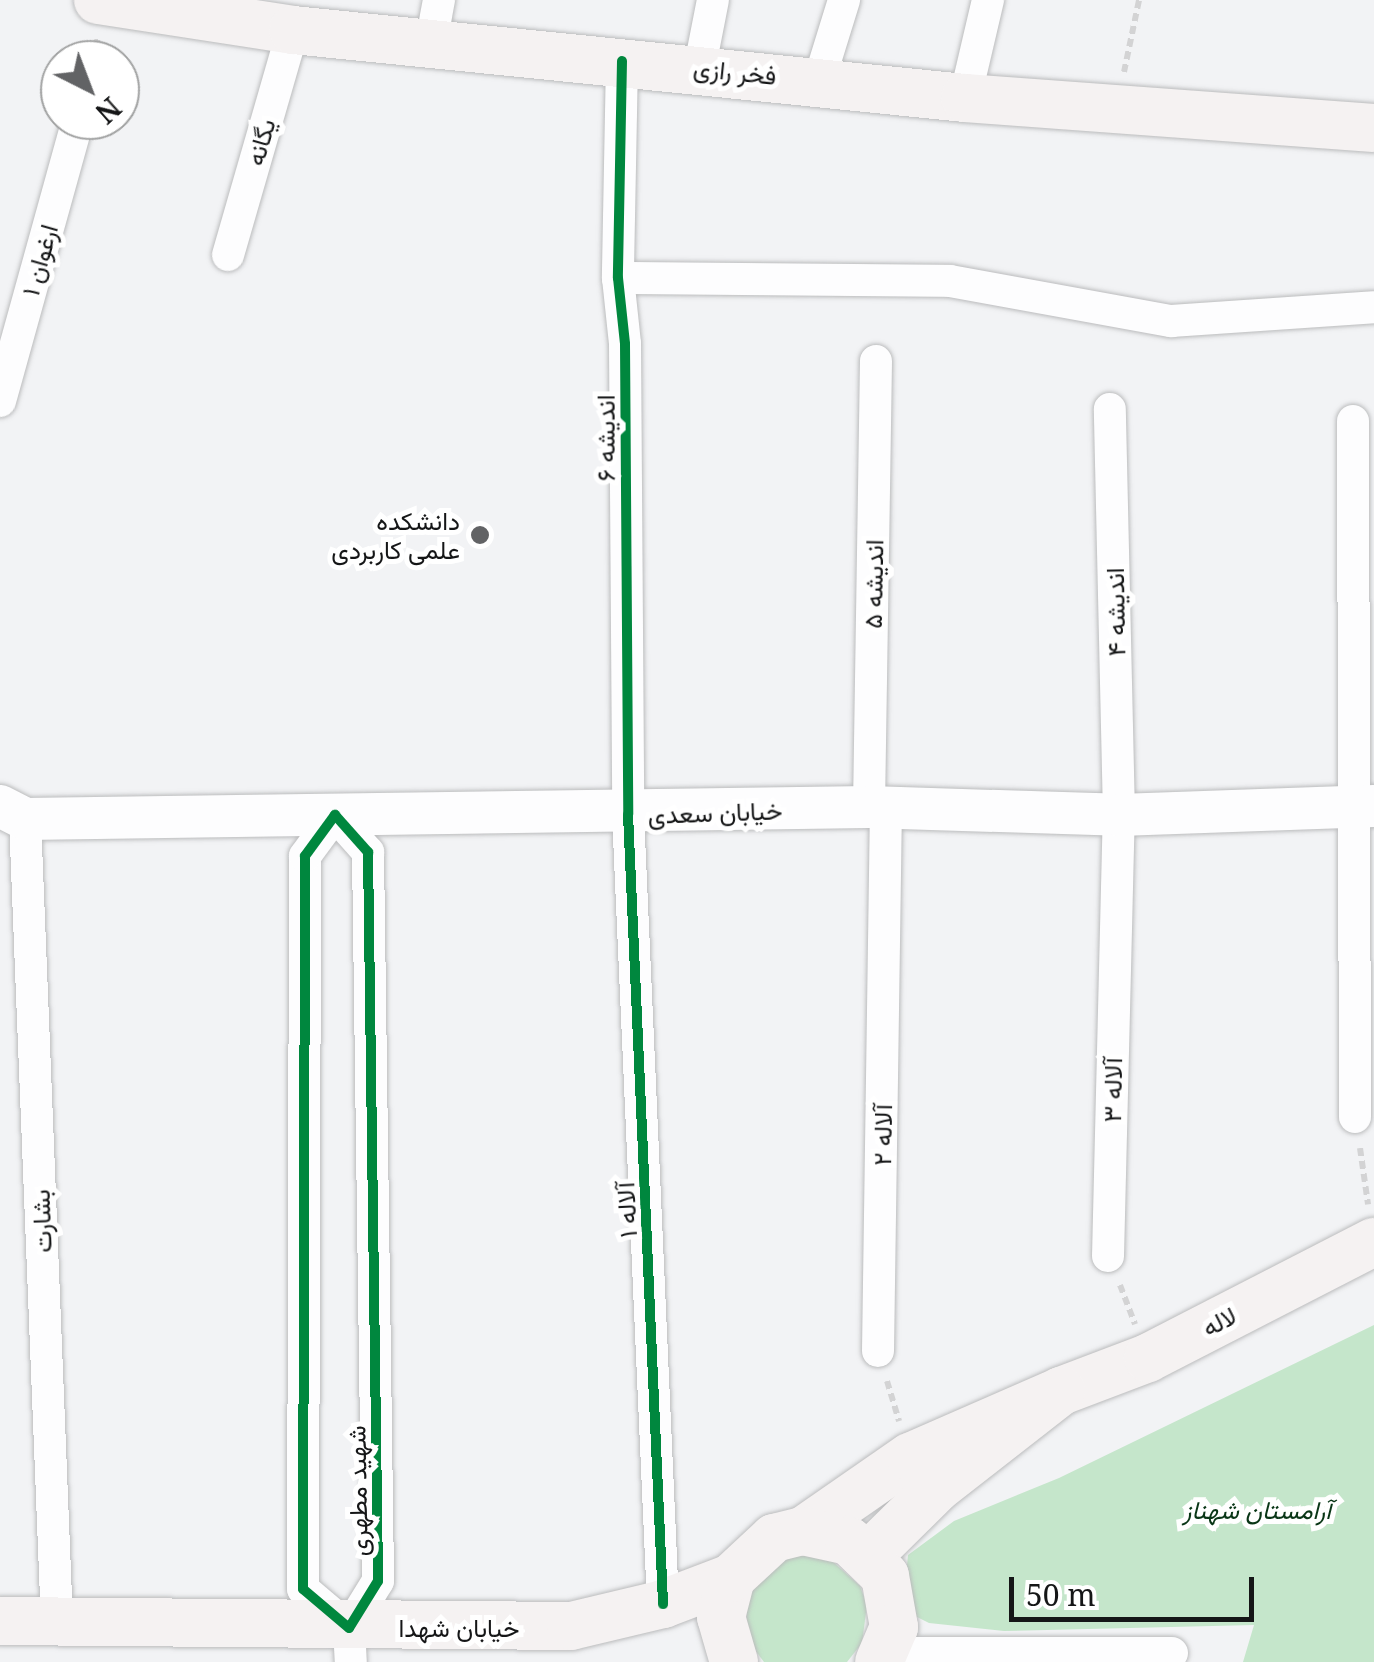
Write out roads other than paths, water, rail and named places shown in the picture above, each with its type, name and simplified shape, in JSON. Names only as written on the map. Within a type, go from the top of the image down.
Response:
[{"type":"main road","name":"فخر رازی","points":[[98,0],[160,4],[293,30],[435,21],[622,61],[700,66],[965,98],[1374,128]]},
{"type":"main road","name":"لاله","points":[[1061,1390],[1148,1358],[1374,1243]]},
{"type":"main road","points":[[734,1662],[721,1617],[731,1578],[749,1554],[802,1531],[910,1457],[1061,1390]]},
{"type":"main road","points":[[869,1555],[937,1488],[1061,1390]]},
{"type":"main road","points":[[802,1531],[849,1540],[869,1555],[894,1601],[883,1657]]},
{"type":"main road","name":"خیابان شهدا","points":[[0,1621],[350,1645],[571,1626],[663,1604],[731,1578]]},
{"type":"street","points":[[700,66],[713,0]]},
{"type":"street","points":[[819,81],[844,0]]},
{"type":"street","points":[[965,98],[988,0]]},
{"type":"street","name":"یگانه","points":[[228,255],[293,30]]},
{"type":"street","name":"اندیشه ۶","points":[[622,61],[618,278],[625,344],[628,814]]},
{"type":"street","name":"ارغوان ۱","points":[[0,400],[72,140]]},
{"type":"street","points":[[618,278],[950,281],[1172,321],[1374,308]]},
{"type":"street","name":"اندیشه ۵","points":[[876,361],[878,808]]},
{"type":"street","name":"اندیشه ۴","points":[[1110,408],[1119,815]]},
{"type":"street","points":[[1353,421],[1366,807],[1355,1116]]},
{"type":"street","name":"خیابان سعدی","points":[[12,813],[628,814],[878,808],[1119,815],[1366,807]]},
{"type":"street","name":"آلاله ۲","points":[[878,808],[878,1351]]},
{"type":"street","name":"بشارت","points":[[12,813],[57,1622]]},
{"type":"street","name":"آلاله ۱","points":[[628,814],[663,1604]]},
{"type":"street","name":"شهید مطهری","points":[[335,815],[368,852],[378,1580],[350,1645],[303,1589],[306,856],[335,815]]},
{"type":"street","name":"آلاله ۳","points":[[1108,1256],[1119,815]]},
{"type":"street","points":[[883,1657],[1172,1653]]},
{"type":"place","name":"دانشکده علمی کاربردی","points":[[480,535]]},
{"type":"park label","name":"آرامستان شهناز","points":[[1257,1509]]}]
